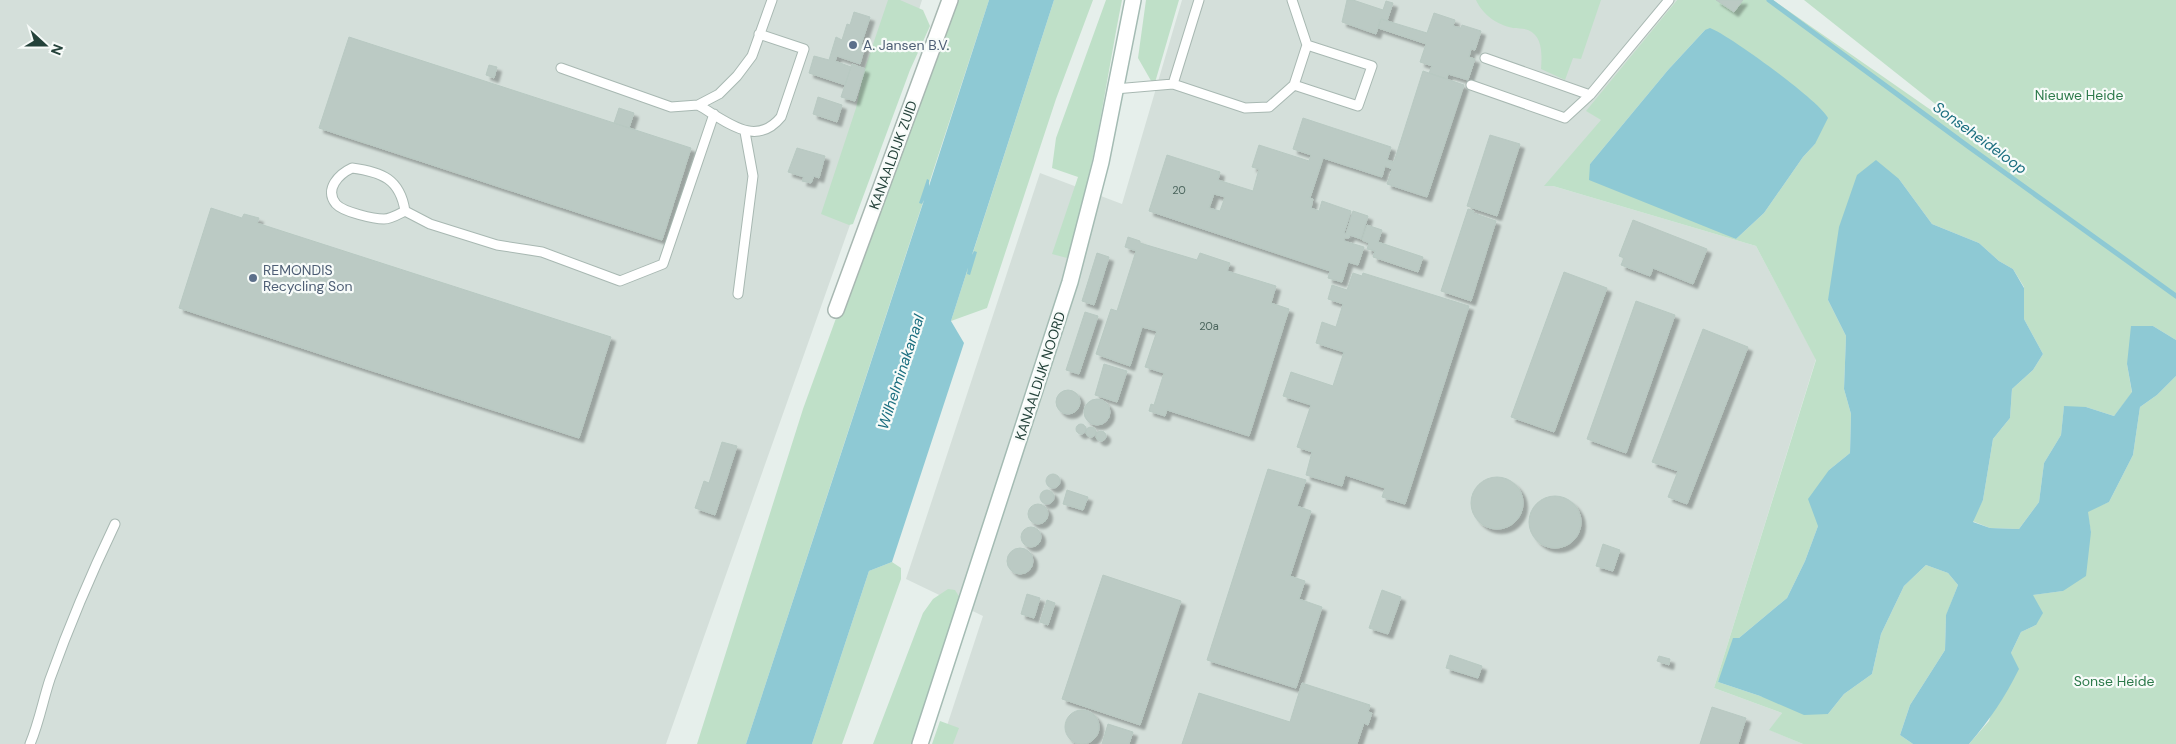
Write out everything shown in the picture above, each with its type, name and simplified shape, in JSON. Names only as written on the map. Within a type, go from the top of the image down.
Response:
[{"type":"street","name":"KANAALDIJK ZUID","points":[[836,310],[950,0]]},
{"type":"street","name":"KANAALDIJK NOORD","points":[[920,744],[1070,282],[1100,162],[1133,0]]},
{"type":"lane","points":[[560,68],[671,107],[698,105],[719,94],[737,76],[752,56],[772,0]]},
{"type":"lane","points":[[1173,84],[1198,0]]},
{"type":"lane","points":[[1115,89],[1173,84],[1245,108],[1269,107],[1294,85],[1308,45],[1292,0]]},
{"type":"lane","points":[[1471,85],[1565,118],[1590,96],[1669,0]]},
{"type":"lane","points":[[698,105],[745,132],[756,133],[766,130],[775,125],[782,117],[804,49],[760,34]]},
{"type":"lane","points":[[1294,85],[1358,106],[1372,66],[1308,45]]},
{"type":"lane","points":[[1485,58],[1590,96]]},
{"type":"lane","points":[[405,211],[403,198],[398,186],[387,178],[375,173],[352,168],[341,173],[333,183],[332,194],[336,204],[346,210],[383,219],[405,211],[430,224],[497,245],[542,252],[620,281],[663,264],[714,114]]},
{"type":"lane","points":[[738,294],[753,176],[745,132]]},
{"type":"lane","points":[[30,744],[38,725],[50,680],[89,579],[115,524]]},
{"type":"shaded area","points":[[0,0],[922,0],[851,222],[666,744],[0,744]]},
{"type":"shaded area","points":[[1182,0],[1677,0],[1587,111],[1602,120],[1545,186],[1553,186],[1756,246],[1816,359],[1714,688],[1782,713],[1770,730],[1803,744],[941,744],[983,616],[906,579],[1040,173],[1122,204]]},
{"type":"green space","points":[[888,0],[900,0],[923,10],[930,26],[910,70],[853,224],[849,225],[821,214],[856,108],[864,71]]},
{"type":"green space","points":[[955,0],[989,0],[746,744],[697,744],[803,409]]},
{"type":"green space","points":[[1054,0],[1093,0],[1056,99],[987,308],[951,321]]},
{"type":"green space","points":[[1106,0],[1122,0],[1092,163],[1067,258],[1052,254],[1078,177],[1052,168],[1056,138]]},
{"type":"green space","points":[[1146,0],[1179,0],[1154,86],[1138,58]]},
{"type":"green space","points":[[1476,0],[1601,0],[1581,59],[1573,58],[1565,80],[1541,69],[1539,41],[1533,33],[1526,29],[1507,27],[1496,22],[1482,10]]},
{"type":"green space","name":"Nieuwe Heide","points":[[1677,0],[1773,0],[2030,179],[1804,0],[2176,0],[2176,340],[2153,326],[2127,364],[2132,393],[2114,416],[2086,407],[2064,407],[2061,435],[2044,463],[2039,502],[2019,529],[1990,528],[1972,521],[1983,500],[1993,439],[2010,418],[2012,389],[2033,370],[2043,354],[2024,319],[2024,287],[2013,269],[1999,261],[1979,243],[1932,224],[1899,179],[1828,300],[1846,336],[1844,389],[1851,414],[1850,453],[1829,470],[1818,526],[1805,561],[1787,598],[1739,638],[1718,682],[1760,696],[1828,714],[1844,694],[1872,674],[1881,634],[1904,586],[1926,565],[1948,573],[1958,585],[1946,616],[1945,650],[1910,705],[1900,735],[1913,744],[1803,744],[1769,730],[1782,713],[1714,688],[1816,360],[1756,246],[1553,186],[1544,186],[1601,120],[1586,111]],"holes":[[[1705,30],[1815,144],[1803,157],[1764,213],[1736,239],[1590,164],[1668,70]]]},
{"type":"green space","name":"Sonse Heide","points":[[2176,376],[2176,744],[1969,744],[1989,721],[2011,653],[2021,632],[2036,625],[2032,595],[2063,591],[2091,532],[2087,511],[2109,502],[2133,455],[2140,407],[2157,395]]},
{"type":"green space","points":[[892,562],[901,568],[901,579],[842,744],[812,744],[869,571]]},
{"type":"green space","points":[[948,589],[955,590],[960,598],[913,744],[873,744],[923,613],[933,599]]},
{"type":"green space","points":[[940,721],[959,728],[953,744],[932,744]]},
{"type":"water","name":"Wilhelminakanaal","points":[[989,0],[1054,0],[972,255],[974,251],[977,252],[970,275],[967,274],[968,268],[951,321],[964,343],[892,562],[869,571],[812,744],[746,744],[924,200],[922,204],[919,203],[927,179],[929,180],[929,186]]},
{"type":"water","points":[[1710,28],[1735,43],[1793,84],[1822,110],[1828,118],[1815,144],[1803,157],[1764,213],[1736,239],[1589,180],[1590,164],[1668,70],[1705,30]]},
{"type":"water","points":[[1876,160],[1899,179],[1932,224],[1979,243],[1999,261],[2013,269],[2024,288],[2024,319],[2043,354],[2033,370],[2012,389],[2010,418],[1993,439],[1983,500],[1973,522],[1990,528],[2019,529],[2039,502],[2044,463],[2061,435],[2064,406],[2086,407],[2114,416],[2132,392],[2127,364],[2131,326],[2153,326],[2176,340],[2176,376],[2157,395],[2140,407],[2133,455],[2109,502],[2088,512],[2091,532],[2086,576],[2063,591],[2033,595],[2043,613],[2036,625],[2021,632],[2011,653],[2019,669],[1997,708],[1969,744],[1913,744],[1900,735],[1910,705],[1945,650],[1946,615],[1958,585],[1948,573],[1926,565],[1904,586],[1881,634],[1872,674],[1844,694],[1828,714],[1804,715],[1760,696],[1718,682],[1733,638],[1739,638],[1787,598],[1805,561],[1818,526],[1808,499],[1829,470],[1850,453],[1851,414],[1844,389],[1846,336],[1828,300],[1839,227],[1857,175]]},
{"type":"building","points":[[1347,0],[1353,0],[1383,10],[1386,1],[1393,3],[1387,21],[1381,19],[1376,34],[1342,22]]},
{"type":"building","points":[[1716,0],[1743,0],[1734,12]]},
{"type":"building","points":[[854,12],[870,17],[861,45],[865,46],[860,64],[837,56],[835,61],[851,67],[845,85],[809,73],[814,56],[829,60],[836,37],[842,40],[847,24],[850,25]]},
{"type":"building","points":[[1434,13],[1455,20],[1453,26],[1461,28],[1462,25],[1481,31],[1475,50],[1471,49],[1469,57],[1475,59],[1468,80],[1448,74],[1447,79],[1429,73],[1432,66],[1420,62],[1426,44],[1378,28],[1381,19],[1427,33]]},
{"type":"building","points":[[349,37],[691,148],[662,240],[319,128]]},
{"type":"building","points":[[852,64],[865,69],[855,101],[841,97]]},
{"type":"building","points":[[489,65],[497,67],[494,78],[486,75]]},
{"type":"building","points":[[1423,71],[1464,85],[1427,197],[1387,184],[1392,169],[1385,166],[1382,177],[1323,158],[1310,198],[1313,199],[1311,208],[1319,211],[1322,201],[1351,211],[1344,233],[1346,234],[1353,211],[1368,216],[1361,239],[1350,235],[1349,238],[1344,238],[1344,241],[1364,247],[1358,265],[1348,262],[1342,282],[1328,278],[1330,271],[1149,211],[1167,155],[1220,172],[1218,180],[1253,191],[1259,169],[1252,167],[1259,145],[1309,161],[1311,155],[1293,149],[1303,118],[1391,147],[1387,160],[1394,162]],"holes":[[[1214,194],[1225,197],[1220,211],[1209,208]]]},
{"type":"building","points":[[818,97],[842,105],[837,122],[813,114]]},
{"type":"building","points":[[619,108],[634,113],[629,128],[614,123]]},
{"type":"building","points":[[1490,135],[1520,144],[1497,216],[1467,206]]},
{"type":"building","points":[[797,148],[825,156],[819,178],[814,176],[811,183],[802,181],[804,177],[788,172]]},
{"type":"building","points":[[211,208],[242,218],[244,214],[259,218],[257,223],[611,337],[579,438],[179,308]]},
{"type":"building","points":[[1468,209],[1474,211],[1473,213],[1496,221],[1471,301],[1441,291]]},
{"type":"building","points":[[1633,220],[1707,249],[1693,284],[1653,268],[1650,276],[1621,265],[1624,258],[1619,256]]},
{"type":"building","points":[[1367,225],[1382,230],[1378,242],[1423,257],[1418,272],[1373,257],[1375,251],[1367,249],[1369,243],[1362,240]]},
{"type":"building","points":[[1128,237],[1140,241],[1140,243],[1197,260],[1200,253],[1230,263],[1227,271],[1276,286],[1271,303],[1289,309],[1249,436],[1167,410],[1165,416],[1149,411],[1151,404],[1154,405],[1164,373],[1145,367],[1157,331],[1142,327],[1130,366],[1096,354],[1111,309],[1117,311],[1136,251],[1125,247]]},
{"type":"building","points":[[1097,253],[1109,257],[1094,305],[1082,301]]},
{"type":"building","points":[[1564,272],[1607,288],[1554,432],[1511,417]]},
{"type":"building","points":[[1353,273],[1362,276],[1363,273],[1469,306],[1405,504],[1382,497],[1385,488],[1345,475],[1342,486],[1306,475],[1312,452],[1297,447],[1311,405],[1283,396],[1291,372],[1333,386],[1344,352],[1316,343],[1322,322],[1336,327],[1343,304],[1328,299],[1332,285],[1347,290]]},
{"type":"building","points":[[1636,301],[1675,315],[1626,453],[1587,439]]},
{"type":"building","points":[[1085,312],[1098,316],[1079,374],[1066,370]]},
{"type":"building","points":[[1703,329],[1748,347],[1687,504],[1668,497],[1678,471],[1652,462]]},
{"type":"building","points":[[1104,364],[1127,371],[1117,402],[1095,395]]},
{"type":"building","points":[[1068,390],[1077,393],[1080,402],[1077,411],[1068,414],[1059,411],[1056,402],[1059,393]]},
{"type":"building","points":[[1097,399],[1106,403],[1110,412],[1106,421],[1097,425],[1088,421],[1084,412],[1088,403]]},
{"type":"building","points":[[1081,424],[1086,429],[1081,434],[1076,429]]},
{"type":"building","points":[[1091,427],[1096,432],[1091,437],[1086,432]]},
{"type":"building","points":[[1099,431],[1103,431],[1106,436],[1105,440],[1099,441],[1096,438],[1096,434]]},
{"type":"building","points":[[722,442],[737,446],[715,515],[695,508],[704,481],[709,483]]},
{"type":"building","points":[[1268,469],[1306,480],[1297,506],[1311,511],[1290,576],[1305,581],[1299,599],[1322,607],[1296,688],[1207,660]]},
{"type":"building","points":[[1053,474],[1058,476],[1060,481],[1058,486],[1053,488],[1048,486],[1046,481],[1048,476]]},
{"type":"building","points":[[1497,477],[1507,479],[1515,485],[1521,493],[1523,503],[1521,513],[1515,521],[1507,527],[1497,529],[1487,527],[1479,521],[1473,513],[1471,503],[1473,493],[1479,485],[1487,479]]},
{"type":"building","points":[[1047,490],[1052,492],[1054,497],[1052,502],[1047,504],[1042,502],[1040,497],[1042,492]]},
{"type":"building","points":[[1067,490],[1088,497],[1083,510],[1063,504]]},
{"type":"building","points":[[1555,496],[1565,498],[1573,504],[1579,512],[1581,522],[1579,532],[1573,540],[1565,546],[1555,548],[1545,546],[1537,540],[1531,532],[1529,522],[1531,512],[1537,504],[1545,498]]},
{"type":"building","points":[[1038,504],[1045,507],[1048,514],[1045,521],[1038,524],[1031,521],[1028,514],[1031,507]]},
{"type":"building","points":[[1031,527],[1038,530],[1041,537],[1038,544],[1031,547],[1024,544],[1021,537],[1024,530]]},
{"type":"building","points":[[1603,544],[1620,550],[1613,571],[1596,566]]},
{"type":"building","points":[[1020,548],[1029,552],[1033,561],[1029,570],[1020,574],[1011,570],[1007,561],[1011,552]]},
{"type":"building","points":[[1103,575],[1181,601],[1140,725],[1062,699]]},
{"type":"building","points":[[1382,590],[1401,597],[1388,634],[1369,628]]},
{"type":"building","points":[[1027,594],[1040,598],[1034,618],[1021,614]]},
{"type":"building","points":[[1047,600],[1055,603],[1048,625],[1040,622]]},
{"type":"building","points":[[1450,655],[1482,666],[1478,678],[1446,668]]},
{"type":"building","points":[[1659,656],[1670,659],[1669,665],[1657,661]]},
{"type":"building","points":[[1302,683],[1370,705],[1368,712],[1372,713],[1368,725],[1364,723],[1357,744],[1182,744],[1199,693],[1290,722]]},
{"type":"building","points":[[1712,707],[1746,718],[1738,744],[1700,744]]},
{"type":"building","points":[[1082,710],[1094,715],[1099,727],[1094,739],[1082,744],[1070,739],[1065,727],[1070,715]]},
{"type":"building","points":[[1108,724],[1133,732],[1129,744],[1102,744]]},
{"type":"waterway","name":"Sonseheideloop","points":[[1769,0],[2176,296]]},
{"type":"place","name":"A. Jansen B.V.","points":[[853,45]]},
{"type":"place","name":"REMONDIS Recycling Son","points":[[253,278]]}]
